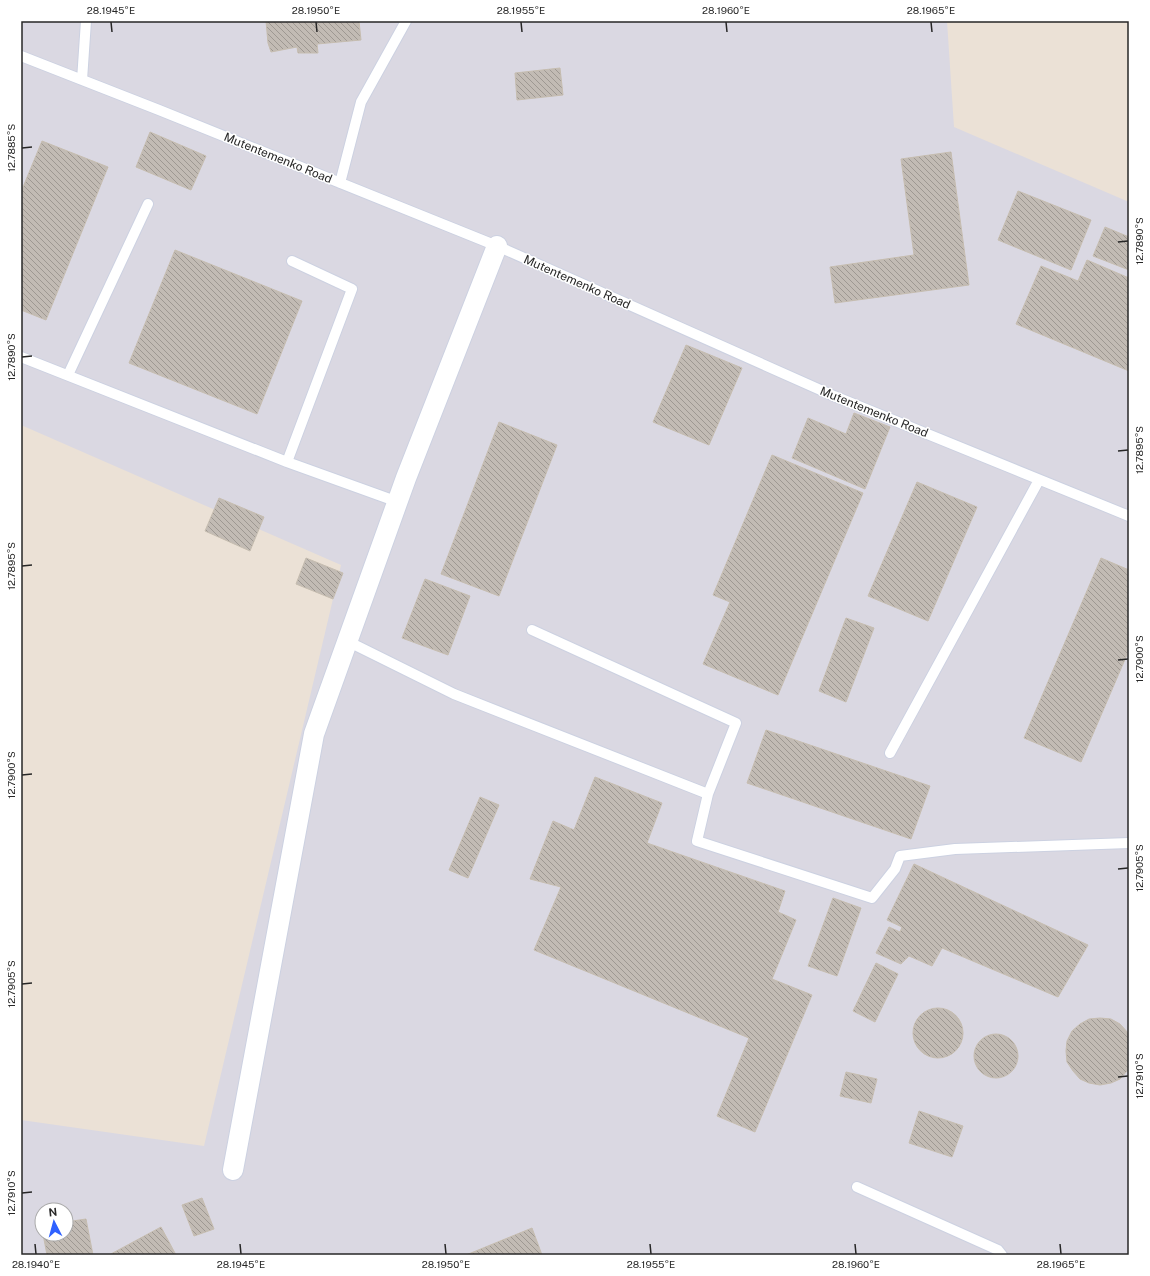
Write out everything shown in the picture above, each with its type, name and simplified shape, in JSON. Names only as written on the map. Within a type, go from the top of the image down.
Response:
[{"type":"street","points":[[234,1170],[314,734],[398,502],[497,246]]},
{"type":"lane","points":[[82,80],[86,21]]},
{"type":"lane","points":[[340,183],[361,102],[406,21]]},
{"type":"lane","name":"Mutentemenko Road","points":[[21,56],[497,246],[834,396],[1129,516]]},
{"type":"lane","points":[[68,375],[148,204]]},
{"type":"lane","points":[[287,462],[352,289],[292,261]]},
{"type":"lane","points":[[21,357],[287,462],[398,502]]},
{"type":"lane","points":[[890,754],[1040,480]]},
{"type":"lane","points":[[532,630],[736,723],[708,794],[697,841],[872,898],[895,869],[900,856],[955,849],[1129,843]]},
{"type":"lane","points":[[347,641],[454,694],[708,794]]},
{"type":"lane","points":[[857,1187],[998,1250],[1002,1255]]},
{"type":"shaded area","points":[[21,21],[947,21],[954,127],[1129,202],[1129,1255],[21,1255],[21,1120],[204,1146],[341,565],[21,425]]},
{"type":"building","points":[[266,21],[359,21],[361,40],[317,44],[318,53],[298,53],[297,47],[271,52],[268,43]]},
{"type":"building","points":[[560,68],[563,95],[517,100],[515,73]]},
{"type":"building","points":[[150,132],[206,156],[191,190],[136,167]]},
{"type":"building","points":[[42,141],[108,167],[46,320],[21,310],[21,192]]},
{"type":"building","points":[[951,152],[969,285],[835,303],[830,267],[914,255],[901,159]]},
{"type":"building","points":[[1018,191],[1091,220],[1071,270],[998,240]]},
{"type":"building","points":[[1105,227],[1129,237],[1129,270],[1093,256]]},
{"type":"building","points":[[175,250],[302,301],[257,414],[129,363]]},
{"type":"building","points":[[1087,260],[1129,278],[1129,371],[1016,324],[1041,266],[1078,281]]},
{"type":"building","points":[[686,345],[742,368],[709,445],[653,422]]},
{"type":"building","points":[[854,413],[890,427],[865,489],[792,458],[808,418],[846,434]]},
{"type":"building","points":[[499,422],[557,445],[499,596],[441,574]]},
{"type":"building","points":[[772,455],[863,493],[778,695],[703,664],[730,602],[713,595]]},
{"type":"building","points":[[917,482],[977,507],[928,621],[868,596]]},
{"type":"building","points":[[219,498],[264,517],[250,551],[205,531]]},
{"type":"building","points":[[306,558],[343,573],[333,599],[296,584]]},
{"type":"building","points":[[1101,558],[1129,570],[1129,650],[1081,762],[1024,738]]},
{"type":"building","points":[[425,579],[470,596],[448,655],[402,638]]},
{"type":"building","points":[[846,618],[874,628],[846,702],[819,691]]},
{"type":"building","points":[[766,730],[930,786],[911,839],[747,783]]},
{"type":"building","points":[[595,777],[662,803],[647,843],[785,891],[778,912],[796,920],[772,979],[812,995],[755,1132],[717,1116],[749,1038],[534,950],[561,887],[530,879],[553,821],[574,830]]},
{"type":"building","points":[[480,797],[499,805],[468,878],[449,870]]},
{"type":"building","points":[[914,864],[1088,945],[1058,997],[942,948],[932,966],[909,956],[901,964],[876,953],[889,927],[900,932],[902,927],[887,920]]},
{"type":"building","points":[[833,898],[861,908],[837,976],[808,966]]},
{"type":"building","points":[[876,963],[898,974],[875,1022],[853,1011]]},
{"type":"building","points":[[933,1008],[943,1008],[956,1015],[963,1028],[963,1038],[956,1051],[943,1058],[933,1058],[924,1054],[917,1047],[913,1038],[913,1028],[917,1019],[924,1012]]},
{"type":"building","points":[[1089,1019],[1111,1019],[1120,1024],[1129,1034],[1129,1068],[1120,1079],[1111,1083],[1100,1085],[1089,1083],[1080,1079],[1067,1062],[1066,1051],[1067,1041],[1072,1031]]},
{"type":"building","points":[[992,1034],[1000,1034],[1012,1040],[1018,1052],[1018,1060],[1012,1072],[1000,1078],[992,1078],[980,1072],[974,1060],[974,1052],[980,1040]]},
{"type":"building","points":[[846,1072],[877,1079],[871,1103],[840,1096]]},
{"type":"building","points":[[919,1111],[963,1126],[952,1157],[909,1143]]},
{"type":"building","points":[[202,1198],[214,1229],[194,1236],[182,1205]]},
{"type":"building","points":[[86,1219],[93,1255],[47,1255],[45,1242],[74,1242],[74,1221]]},
{"type":"building","points":[[161,1227],[176,1255],[109,1255]]},
{"type":"building","points":[[532,1228],[542,1255],[466,1255]]}]
